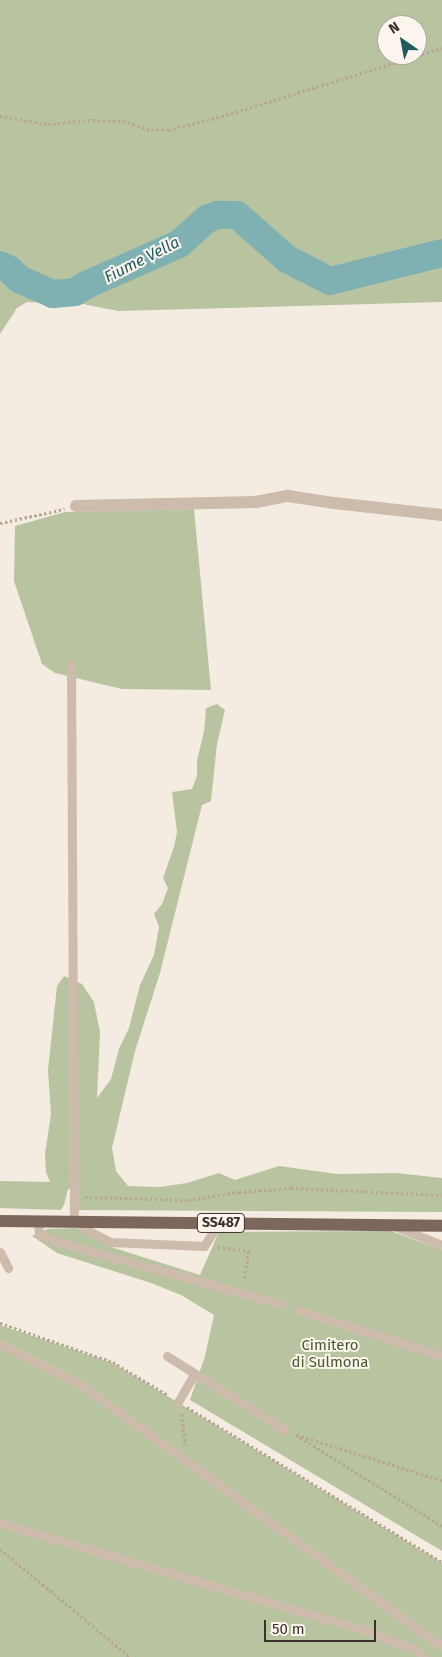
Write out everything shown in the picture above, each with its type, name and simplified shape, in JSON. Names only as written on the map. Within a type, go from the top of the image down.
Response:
[{"type":"main road","name":"SS487","points":[[0,1221],[442,1226]]},
{"type":"street","points":[[76,506],[256,502],[288,496],[442,515]]},
{"type":"lane","points":[[71,664],[73,1197],[77,1221],[83,1228],[110,1242],[204,1246],[219,1223]]},
{"type":"lane","points":[[38,1222],[39,1234],[56,1241],[280,1304]]},
{"type":"lane","points":[[394,1226],[442,1245]]},
{"type":"lane","points":[[0,1252],[8,1268]]},
{"type":"lane","points":[[298,1310],[442,1356]]},
{"type":"lane","points":[[0,1343],[79,1384],[442,1647]]},
{"type":"lane","points":[[167,1356],[285,1430]]},
{"type":"lane","points":[[178,1402],[194,1374]]},
{"type":"lane","points":[[0,1524],[361,1629],[414,1649],[424,1657]]},
{"type":"path","points":[[0,116],[48,124],[88,120],[123,121],[151,130],[168,130],[226,115],[442,48]]},
{"type":"path","points":[[0,523],[76,506]]},
{"type":"path","points":[[73,1197],[188,1200],[239,1192],[291,1188],[442,1195]]},
{"type":"path","points":[[204,1246],[249,1251],[242,1294]]},
{"type":"path","points":[[0,1323],[113,1362],[178,1402]]},
{"type":"path","points":[[190,1464],[192,1461],[185,1445],[181,1416],[187,1407],[442,1562]]},
{"type":"path","points":[[442,1481],[296,1435],[442,1526]]},
{"type":"path","points":[[0,1549],[130,1657]]},
{"type":"green space","points":[[0,0],[442,0],[442,302],[118,311],[83,304],[27,302],[17,308],[0,334],[0,281],[11,285],[25,269],[0,256]]},
{"type":"green space","points":[[194,509],[211,690],[122,689],[55,673],[42,664],[14,581],[15,526],[65,512]]},
{"type":"green space","points":[[217,704],[225,710],[217,744],[211,801],[202,805],[160,973],[135,1051],[112,1148],[116,1171],[128,1186],[160,1187],[187,1183],[219,1173],[235,1180],[279,1166],[337,1174],[396,1173],[442,1178],[442,1212],[78,1210],[79,1190],[68,1189],[61,1210],[0,1208],[0,1181],[50,1182],[46,1172],[45,1154],[51,1114],[48,1070],[57,986],[64,976],[82,984],[94,1002],[100,1032],[97,1098],[111,1079],[119,1049],[129,1028],[140,985],[154,955],[159,927],[154,914],[162,904],[168,888],[163,878],[177,832],[172,792],[192,789],[197,776],[197,761],[204,731],[206,708]]},
{"type":"green space","name":"Cimitero di Sulmona","points":[[76,1228],[114,1248],[200,1275],[219,1232],[391,1231],[442,1250],[442,1551],[190,1400],[205,1356],[214,1315],[181,1295],[151,1283],[57,1253],[32,1236],[48,1229]]},
{"type":"green space","points":[[0,1325],[113,1363],[442,1563],[442,1657],[0,1657]]},
{"type":"sand","points":[[0,268],[20,284],[25,283],[16,288],[0,281]]},
{"type":"water","points":[[0,256],[25,269],[28,278],[25,283],[20,284],[0,268]]},
{"type":"waterway","name":"Fiume Vella","points":[[0,265],[10,270],[19,279],[53,294],[75,292],[86,285],[179,244],[207,219],[218,215],[237,215],[287,259],[330,281],[442,253]]}]
